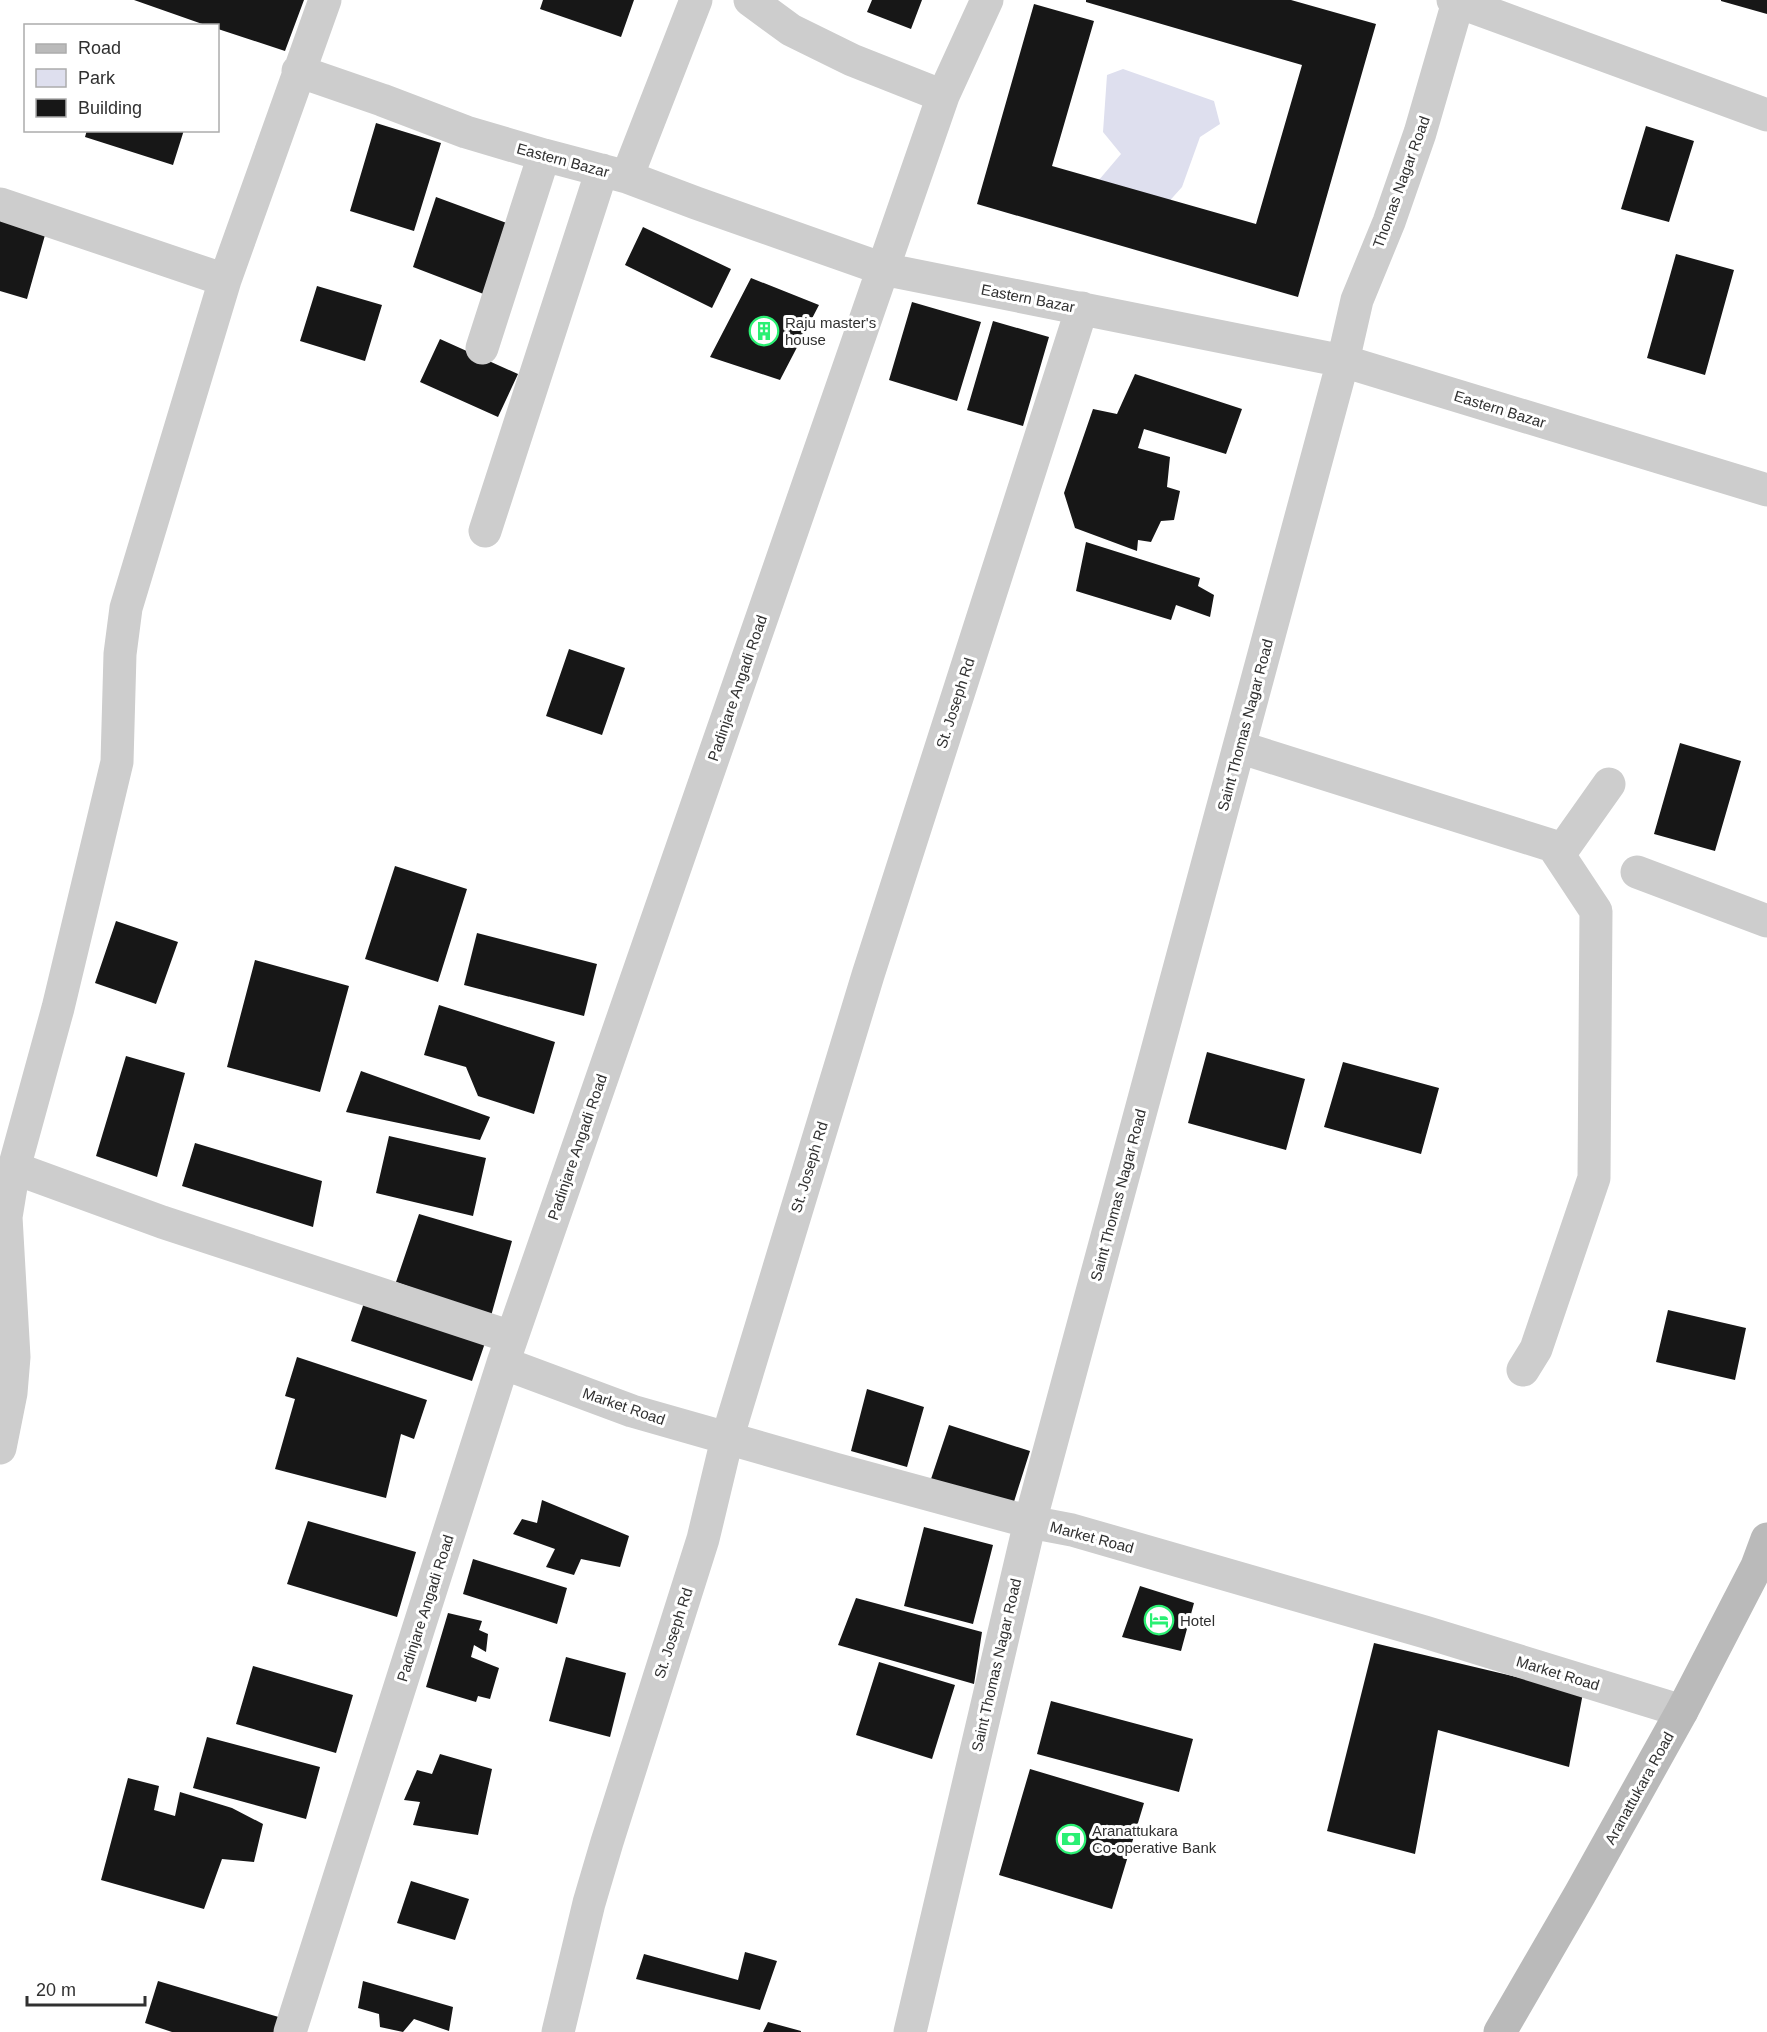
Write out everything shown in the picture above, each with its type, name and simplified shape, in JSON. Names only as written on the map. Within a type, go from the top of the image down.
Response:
[{"type":"main road","name":"Aranattukara Road","points":[[1500,2032],[1682,1711],[1757,1566],[1767,1539]]},
{"type":"street","points":[[0,1448],[11,1393],[14,1357],[3,1216],[58,1008],[117,762],[120,654],[126,608],[225,280],[325,0]]},
{"type":"street","points":[[485,531],[614,173],[696,0]]},
{"type":"street","points":[[750,0],[791,30],[852,60],[943,96]]},
{"type":"street","name":"Padinjare Angadi Road","points":[[290,2032],[507,1350],[943,96],[987,0]]},
{"type":"street","points":[[1456,1],[1767,115]]},
{"type":"street","name":"Thomas Nagar Road","points":[[1343,361],[1357,300],[1389,222],[1420,133],[1456,1]]},
{"type":"street","name":"Eastern Bazar","points":[[298,71],[466,132],[614,173],[883,269],[1343,361],[1767,490]]},
{"type":"street","points":[[482,348],[544,155]]},
{"type":"street","points":[[0,204],[225,280]]},
{"type":"street","name":"St. Joseph Rd","points":[[558,2032],[592,1893],[703,1539],[727,1439],[868,975],[1082,308]]},
{"type":"street","name":"Saint Thomas Nagar Road","points":[[910,2032],[1029,1522],[1343,361]]},
{"type":"street","points":[[1239,747],[1563,849],[1609,784]]},
{"type":"street","points":[[1523,1370],[1536,1349],[1594,1178],[1596,911],[1553,846]]},
{"type":"street","points":[[1637,872],[1767,921]]},
{"type":"street","name":"Market Road","points":[[14,1168],[507,1350],[632,1411],[1029,1522],[1072,1530],[1414,1628],[1682,1711]]},
{"type":"green space","points":[[1123,69],[1214,101],[1220,124],[1200,137],[1182,187],[1140,234],[1076,207],[1121,154],[1103,132],[1107,75]]},
{"type":"building","points":[[134,0],[304,0],[285,51],[219,29],[219,24],[202,24]]},
{"type":"building","points":[[543,0],[634,0],[621,37],[540,9]]},
{"type":"building","points":[[872,0],[922,0],[911,29],[867,12]]},
{"type":"building","points":[[1086,0],[1291,0],[1376,24],[1298,297],[977,204],[1034,4],[1094,21],[1052,166],[1256,224],[1302,65],[1086,2]]},
{"type":"building","points":[[1767,0],[1767,14],[1721,1]]},
{"type":"building","points":[[376,123],[441,143],[414,231],[350,211]]},
{"type":"building","points":[[1646,126],[1694,141],[1669,222],[1621,209]]},
{"type":"building","points":[[86,132],[183,132],[173,165],[85,137]]},
{"type":"building","points":[[436,197],[515,226],[494,298],[413,267]]},
{"type":"building","points":[[0,215],[47,228],[27,299],[0,291]]},
{"type":"building","points":[[643,227],[731,269],[712,308],[625,265]]},
{"type":"building","points":[[1676,254],[1734,270],[1705,375],[1647,358]]},
{"type":"building","name":"Raju master's house","points":[[751,278],[819,305],[780,380],[710,357]]},
{"type":"building","points":[[317,286],[382,305],[365,361],[300,341]]},
{"type":"building","points":[[912,302],[981,322],[957,401],[889,380]]},
{"type":"building","points":[[993,321],[1049,337],[1023,426],[967,410]]},
{"type":"building","points":[[440,339],[518,374],[498,417],[420,382]]},
{"type":"building","points":[[1135,374],[1242,409],[1226,454],[1144,429],[1138,448],[1170,457],[1167,487],[1180,491],[1174,520],[1161,521],[1151,542],[1138,540],[1137,551],[1075,528],[1064,493],[1093,409],[1117,414]]},
{"type":"building","points":[[1086,542],[1200,578],[1198,586],[1214,595],[1210,617],[1176,605],[1171,620],[1076,591]]},
{"type":"building","points":[[569,649],[625,668],[602,735],[546,716]]},
{"type":"building","points":[[1680,743],[1741,761],[1715,851],[1654,834]]},
{"type":"building","points":[[395,866],[467,889],[438,982],[365,959]]},
{"type":"building","points":[[116,921],[178,942],[156,1004],[95,983]]},
{"type":"building","points":[[477,933],[597,964],[584,1016],[464,985]]},
{"type":"building","points":[[255,960],[349,986],[320,1092],[227,1067]]},
{"type":"building","points":[[439,1005],[555,1042],[534,1114],[478,1096],[466,1067],[424,1055]]},
{"type":"building","points":[[1207,1052],[1305,1079],[1286,1150],[1188,1123]]},
{"type":"building","points":[[126,1056],[185,1073],[157,1177],[96,1156]]},
{"type":"building","points":[[1343,1062],[1439,1088],[1421,1154],[1324,1127]]},
{"type":"building","points":[[361,1071],[490,1117],[480,1140],[346,1112]]},
{"type":"building","points":[[389,1136],[486,1158],[473,1216],[376,1193]]},
{"type":"building","points":[[195,1143],[322,1181],[313,1227],[182,1186]]},
{"type":"building","points":[[419,1214],[512,1241],[491,1316],[396,1282]]},
{"type":"building","points":[[365,1300],[486,1340],[472,1381],[351,1341]]},
{"type":"building","points":[[1668,1310],[1746,1328],[1735,1380],[1656,1362]]},
{"type":"building","points":[[297,1357],[427,1400],[414,1439],[401,1434],[386,1498],[275,1469],[295,1399],[285,1396]]},
{"type":"building","points":[[867,1389],[924,1407],[907,1467],[851,1451]]},
{"type":"building","points":[[949,1425],[1030,1451],[1012,1508],[930,1482]]},
{"type":"building","points":[[542,1500],[629,1536],[620,1567],[581,1559],[574,1575],[546,1567],[555,1549],[513,1534],[522,1519],[537,1523]]},
{"type":"building","points":[[308,1521],[416,1552],[397,1617],[287,1584]]},
{"type":"building","points":[[924,1527],[993,1545],[973,1624],[904,1606]]},
{"type":"building","points":[[473,1559],[567,1588],[557,1624],[463,1594]]},
{"type":"building","name":"Hotel","points":[[1140,1586],[1194,1603],[1181,1651],[1122,1637]]},
{"type":"building","points":[[856,1598],[982,1632],[974,1684],[838,1645]]},
{"type":"building","points":[[448,1613],[482,1621],[479,1630],[488,1634],[486,1652],[474,1645],[471,1657],[499,1668],[490,1699],[478,1696],[476,1702],[426,1687]]},
{"type":"building","points":[[1374,1643],[1583,1693],[1569,1767],[1438,1730],[1415,1854],[1327,1831]]},
{"type":"building","points":[[566,1657],[626,1673],[610,1737],[549,1721]]},
{"type":"building","points":[[879,1662],[955,1685],[932,1759],[856,1735]]},
{"type":"building","points":[[253,1666],[353,1695],[336,1753],[236,1724]]},
{"type":"building","points":[[1051,1701],[1193,1739],[1179,1792],[1037,1754]]},
{"type":"building","points":[[207,1737],[320,1767],[306,1819],[193,1788]]},
{"type":"building","points":[[440,1754],[492,1769],[478,1835],[413,1825],[420,1802],[404,1800],[417,1770],[432,1774]]},
{"type":"building","name":"Aranattukara Co-operative Bank","points":[[1030,1769],[1144,1803],[1112,1909],[999,1875]]},
{"type":"building","points":[[128,1778],[159,1786],[154,1810],[175,1816],[180,1792],[232,1808],[263,1824],[254,1862],[222,1859],[204,1909],[101,1880]]},
{"type":"building","points":[[411,1881],[469,1899],[455,1940],[397,1923]]},
{"type":"building","points":[[745,1952],[777,1961],[760,2010],[636,1979],[644,1954],[738,1980]]},
{"type":"building","points":[[158,1981],[282,2018],[278,2032],[172,2032],[145,2023]]},
{"type":"building","points":[[363,1981],[453,2007],[449,2031],[414,2019],[403,2032],[380,2027],[379,2014],[358,2008]]},
{"type":"building","points":[[768,2022],[801,2031],[801,2032],[763,2032]]},
{"type":"place","name":"Raju master's house","points":[[764,331]]},
{"type":"place","name":"Hotel","points":[[1159,1620]]},
{"type":"place","name":"Aranattukara Co-operative Bank","points":[[1071,1839]]}]
